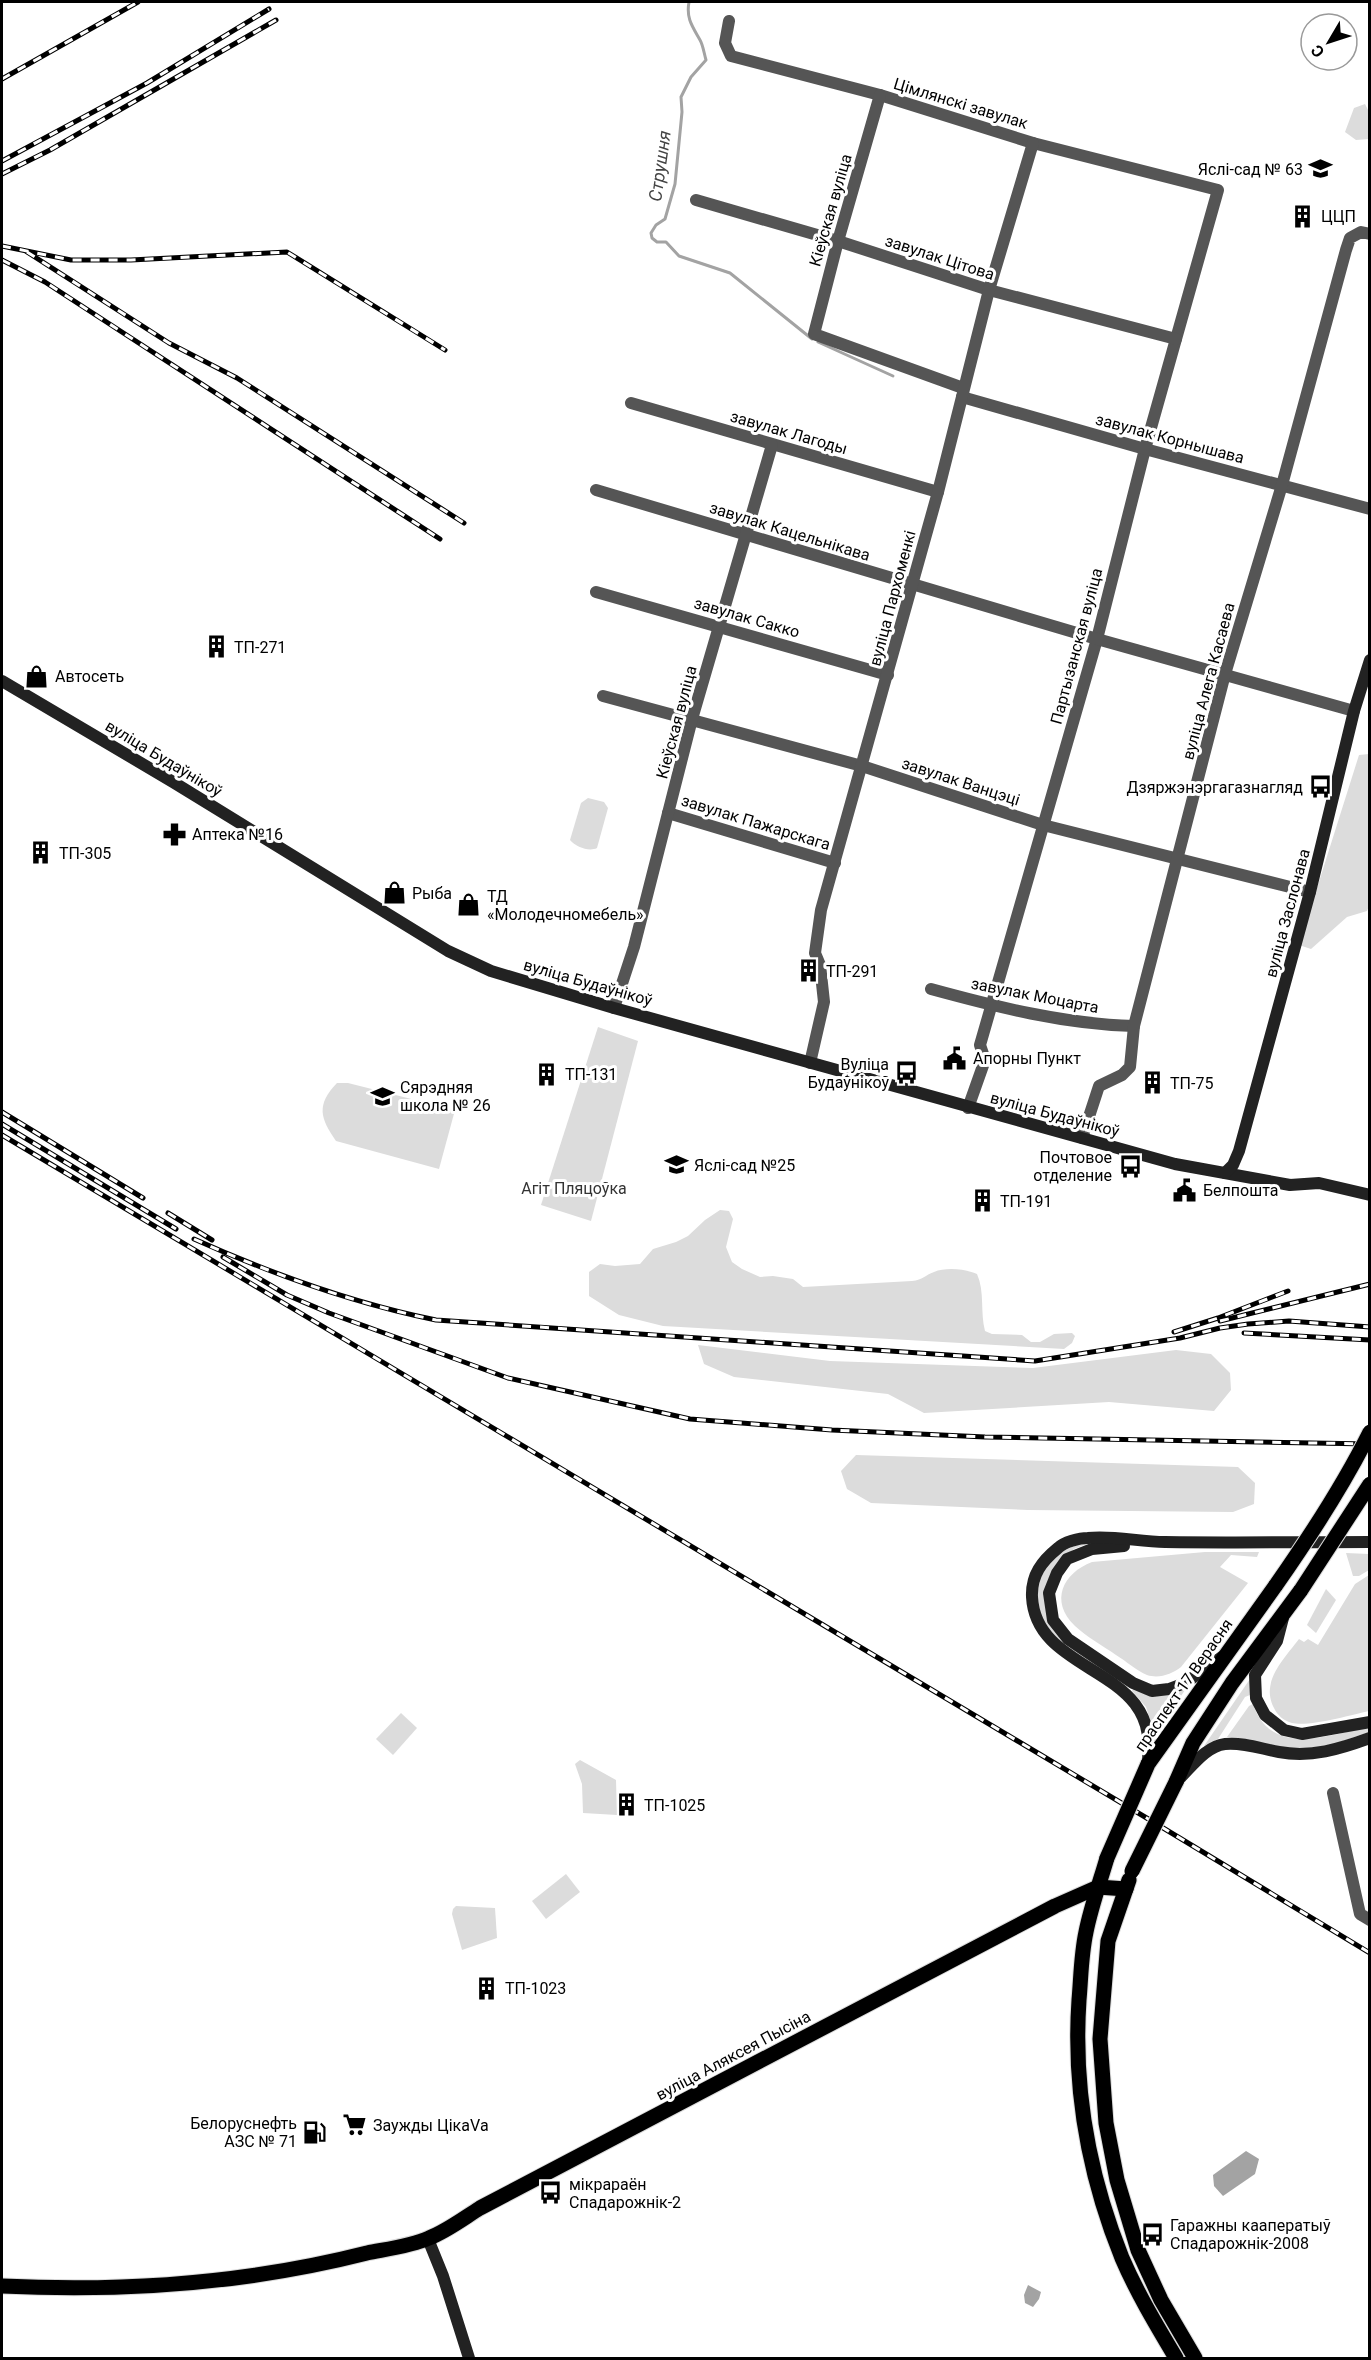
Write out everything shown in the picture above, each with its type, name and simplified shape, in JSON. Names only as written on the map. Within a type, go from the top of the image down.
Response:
[{"type":"main road","name":"вуліца Заслонава","points":[[1225,1173],[1233,1165],[1239,1151],[1310,892],[1369,659]]},
{"type":"main road","name":"вуліца Будаўнікоў","points":[[2,681],[173,782],[455,956],[491,971],[968,1108],[1175,1164],[1290,1185],[1319,1183],[1370,1195]]},
{"type":"main road","name":"праспект 17 Верасня","points":[[1176,2358],[1147,2309],[1123,2259],[1097,2187],[1084,2127],[1076,2043],[1086,1932],[1107,1858],[1148,1764],[1321,1520],[1350,1473],[1370,1432]]},
{"type":"main road","points":[[1195,2358],[1161,2300],[1138,2250],[1116,2180],[1106,2123],[1100,2039],[1108,1941],[1132,1871],[1193,1743],[1232,1683],[1284,1615],[1370,1484]]},
{"type":"main road","points":[[1148,1764],[1150,1735],[1137,1706],[1126,1694],[1059,1648],[1043,1631],[1032,1610],[1031,1585],[1041,1562],[1061,1545],[1088,1538],[1161,1542],[1370,1542]]},
{"type":"main road","points":[[1161,1542],[1092,1549],[1067,1559],[1057,1573],[1049,1593],[1053,1620],[1068,1639],[1133,1683],[1152,1690],[1169,1689],[1185,1683],[1224,1656]]},
{"type":"main road","points":[[1284,1615],[1277,1641],[1255,1675],[1256,1698],[1265,1715],[1284,1730],[1302,1734],[1370,1722]]},
{"type":"main road","points":[[1176,1782],[1204,1754],[1224,1744],[1246,1745],[1281,1753],[1312,1754],[1346,1748],[1370,1738]]},
{"type":"main road","name":"вуліца Аляксея Пысіна","points":[[2,2286],[149,2286],[237,2278],[334,2262],[428,2239],[480,2208],[1055,1906],[1098,1887],[1126,1889]]},
{"type":"main road","points":[[1055,1906],[1072,1906],[1081,1913],[1086,1932]]},
{"type":"main road","points":[[428,2239],[443,2276],[469,2358]]},
{"type":"street","name":"Цімлянскі завулак","points":[[729,21],[725,43],[731,56],[880,95],[1033,143],[1218,190]]},
{"type":"street","name":"Кіеўская вуліца","points":[[814,334],[880,95]]},
{"type":"street","name":"вуліца Пархоменкі","points":[[810,1062],[824,1002],[820,965],[815,953],[817,929],[938,492],[989,291],[1033,143]]},
{"type":"street","name":"Партызанская вуліца","points":[[968,1108],[985,1060],[980,1045],[1097,639],[1145,449],[1218,190]]},
{"type":"street","name":"завулак Цітова","points":[[696,200],[838,241],[989,291],[1176,339]]},
{"type":"street","name":"вуліца Алега Касаева","points":[[1082,1138],[1099,1086],[1122,1075],[1130,1067],[1134,1026],[1225,674],[1282,485],[1346,250],[1350,238],[1361,232],[1370,234]]},
{"type":"street","name":"завулак Корнышава","points":[[814,334],[962,393],[1145,449],[1370,509]]},
{"type":"street","name":"завулак Лагоды","points":[[632,403],[938,492]]},
{"type":"street","name":"Кіеўская вуліца","points":[[614,1008],[634,947],[692,719],[771,445]]},
{"type":"street","name":"завулак Кацельнікава","points":[[596,490],[1097,639],[1354,711]]},
{"type":"street","name":"завулак Сакко","points":[[596,592],[888,675]]},
{"type":"street","name":"завулак Ванцэці","points":[[603,696],[862,766],[1043,825],[1310,892]]},
{"type":"street","name":"завулак Пажарскага","points":[[668,813],[835,863]]},
{"type":"street","name":"завулак Моцарта","points":[[931,989],[991,1006],[1076,1022],[1134,1026]]},
{"type":"street","points":[[1333,1793],[1360,1914],[1370,1920]]},
{"type":"green space","points":[[1365,104],[1369,112],[1369,139],[1356,140],[1345,132],[1354,108]]},
{"type":"green space","points":[[1369,754],[1369,906],[1367,911],[1347,917],[1311,949],[1299,945],[1359,755]]},
{"type":"green space","points":[[588,798],[604,802],[608,808],[597,848],[590,849],[579,847],[570,840],[581,803]]},
{"type":"green space","name":"Агіт Пляцоўка","points":[[598,1027],[638,1041],[591,1221],[541,1205]]},
{"type":"green space","points":[[337,1083],[348,1083],[455,1110],[439,1169],[336,1141],[326,1125],[323,1105]]},
{"type":"green space","points":[[720,1210],[729,1211],[733,1219],[726,1247],[732,1262],[760,1277],[793,1279],[803,1287],[912,1281],[939,1270],[967,1271],[977,1274],[982,1295],[985,1331],[992,1334],[1022,1335],[1031,1342],[1040,1342],[1054,1334],[1072,1333],[1075,1336],[1072,1343],[1064,1349],[663,1326],[619,1315],[589,1296],[589,1272],[600,1264],[615,1266],[640,1264],[653,1249],[688,1236]]},
{"type":"green space","points":[[698,1345],[830,1361],[1033,1368],[1176,1350],[1211,1354],[1230,1373],[1231,1390],[1214,1411],[1109,1402],[924,1413],[888,1394],[734,1377],[704,1364]]},
{"type":"green space","points":[[856,1455],[1238,1467],[1255,1483],[1254,1504],[1233,1512],[1028,1510],[871,1503],[847,1489],[841,1471]]},
{"type":"green space","points":[[1086,1542],[1087,1544],[1074,1549],[1054,1567],[1048,1580],[1045,1594],[1051,1622],[1129,1684],[1126,1688],[1064,1645],[1041,1616],[1037,1599],[1039,1581],[1047,1565],[1063,1551]]},
{"type":"green space","points":[[1205,1552],[1259,1552],[1257,1557],[1231,1555],[1220,1567],[1248,1583],[1181,1667],[1169,1674],[1152,1676],[1139,1671],[1090,1638],[1067,1617],[1061,1598],[1067,1580],[1073,1573],[1092,1562]]},
{"type":"green space","points":[[1346,1553],[1369,1554],[1369,1570],[1359,1576],[1353,1576]]},
{"type":"green space","points":[[1369,1575],[1369,1711],[1309,1723],[1299,1724],[1286,1721],[1277,1713],[1270,1698],[1272,1680],[1276,1671],[1299,1639],[1304,1642],[1308,1639],[1318,1645],[1355,1584]]},
{"type":"green space","points":[[1326,1589],[1336,1600],[1316,1633],[1307,1625]]},
{"type":"green space","points":[[1250,1679],[1250,1695],[1245,1697],[1218,1739],[1204,1746]]},
{"type":"green space","points":[[1134,1688],[1170,1694],[1185,1690],[1155,1735],[1146,1707],[1132,1691]]},
{"type":"green space","points":[[1253,1704],[1261,1721],[1273,1732],[1287,1737],[1302,1739],[1319,1737],[1369,1727],[1369,1732],[1328,1746],[1294,1749],[1227,1737],[1249,1706]]},
{"type":"green space","points":[[401,1713],[417,1728],[393,1755],[376,1739]]},
{"type":"green space","points":[[580,1760],[616,1780],[617,1815],[583,1813],[582,1784],[575,1764]]},
{"type":"green space","points":[[566,1874],[580,1892],[546,1919],[532,1901]]},
{"type":"green space","points":[[456,1906],[495,1908],[497,1938],[462,1950],[452,1914]]},
{"type":"shaded area","points":[[1246,2151],[1259,2159],[1255,2174],[1223,2196],[1214,2186],[1213,2175]]},
{"type":"shaded area","points":[[1028,2285],[1041,2292],[1033,2307],[1025,2303],[1024,2295]]},
{"type":"waterway","name":"Струшня","points":[[689,2],[689,17],[701,42],[706,60],[691,77],[681,97],[682,112],[675,184],[665,219],[656,225],[651,233],[652,238],[657,242],[666,242],[679,256],[730,273],[812,339]]},
{"type":"waterway","name":"Струшня","points":[[818,342],[893,376]]},
{"type":"railway","points":[[2,79],[138,2]]},
{"type":"railway","points":[[2,161],[147,83],[269,9]]},
{"type":"railway","points":[[2,174],[50,150],[276,20]]},
{"type":"railway","points":[[2,246],[71,260],[131,260],[287,252],[445,350]]},
{"type":"railway","points":[[27,252],[169,343],[237,378],[464,523]]},
{"type":"railway","points":[[2,260],[45,282],[440,539]]},
{"type":"railway","points":[[2,1112],[143,1198]]},
{"type":"railway","points":[[2,1124],[176,1229]]},
{"type":"railway","points":[[2,1135],[1370,1953]]},
{"type":"railway","points":[[168,1213],[212,1240]]},
{"type":"railway","points":[[194,1239],[313,1286],[374,1305],[436,1320],[1035,1361],[1180,1338],[1248,1324],[1289,1321],[1370,1327]]},
{"type":"railway","points":[[223,1257],[287,1295],[329,1313],[508,1378],[690,1419],[832,1430],[985,1437],[1370,1444]]},
{"type":"railway","points":[[1220,1321],[1370,1284]]},
{"type":"railway","points":[[1174,1332],[1288,1291]]},
{"type":"railway","points":[[1244,1333],[1370,1340]]},
{"type":"place","name":"Яслі-сад № 63","points":[[1321,169]]},
{"type":"place","name":"ЦЦП","points":[[1303,216]]},
{"type":"place","name":"ТП-271","points":[[216,647]]},
{"type":"place","name":"Автосеть","points":[[37,676]]},
{"type":"place","name":"Дзяржэнэргагазнагляд","points":[[1321,787]]},
{"type":"place","name":"Аптека №16","points":[[174,834]]},
{"type":"place","name":"ТП-305","points":[[41,853]]},
{"type":"place","name":"Рыба","points":[[394,893]]},
{"type":"place","name":"ТД «Молодечномебель»","points":[[469,905]]},
{"type":"place","name":"ТП-291","points":[[808,971]]},
{"type":"place","name":"Апорны Пункт","points":[[955,1058]]},
{"type":"place","name":"Вуліца Будаўнікоў","points":[[907,1073]]},
{"type":"place","name":"ТП-131","points":[[547,1074]]},
{"type":"place","name":"ТП-75","points":[[1152,1083]]},
{"type":"place","name":"Сярэдняя школа № 26","points":[[382,1096]]},
{"type":"place","name":"Яслі-сад №25","points":[[676,1165]]},
{"type":"place","name":"Почтовое отделение","points":[[1130,1166]]},
{"type":"place","name":"Белпошта","points":[[1185,1190]]},
{"type":"place","name":"ТП-191","points":[[982,1201]]},
{"type":"place","name":"ТП-1025","points":[[626,1805]]},
{"type":"place","name":"ТП-1023","points":[[487,1988]]},
{"type":"place","name":"Заужды ЦікаVа","points":[[355,2125]]},
{"type":"place","name":"Белоруснефть АЗС № 71","points":[[315,2132]]},
{"type":"place","name":"мікрараён Спадарожнік-2","points":[[551,2193]]},
{"type":"place","name":"Гаражны кааператыў Спадарожнік-2008","points":[[1152,2234]]}]
